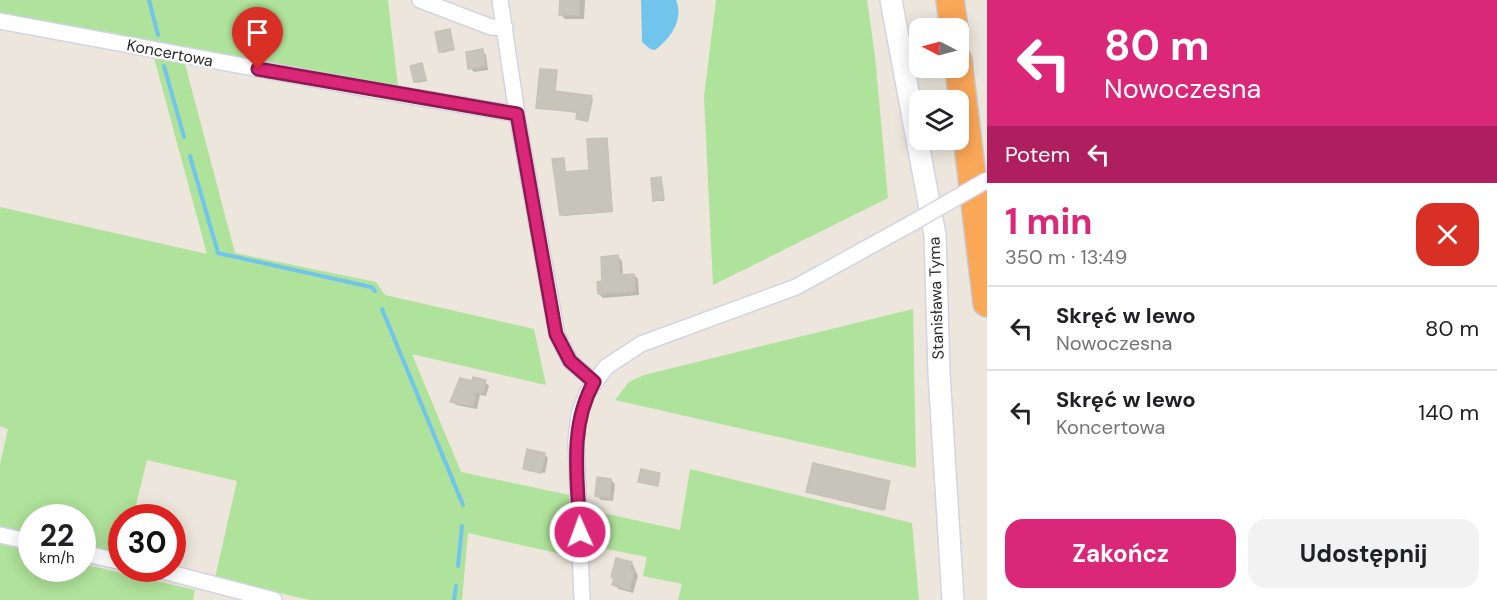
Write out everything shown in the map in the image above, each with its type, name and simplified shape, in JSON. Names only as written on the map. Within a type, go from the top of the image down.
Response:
[{"type":"highway","points":[[950,0],[953,18]]},
{"type":"highway","points":[[960,78],[987,303]]},
{"type":"street","points":[[420,0],[490,27],[505,28]]},
{"type":"street","points":[[500,0],[517,114],[556,334],[570,361],[594,382]]},
{"type":"street","name":"Stanisława Tyma","points":[[891,0],[935,235],[939,373],[953,600]]},
{"type":"street","name":"Koncertowa","points":[[0,21],[373,90],[517,114]]},
{"type":"street","points":[[582,600],[576,441],[579,414],[594,382],[606,367],[641,344],[796,287],[987,180]]},
{"type":"street","points":[[0,535],[18,539]]},
{"type":"street","points":[[186,577],[274,600]]},
{"type":"green space","points":[[0,0],[388,0],[398,87],[0,13]]},
{"type":"green space","points":[[716,0],[867,0],[875,56],[888,198],[713,285],[704,96]]},
{"type":"green space","points":[[153,54],[184,60],[235,253],[376,282],[385,295],[534,329],[546,385],[412,354],[461,472],[574,496],[574,557],[468,533],[462,600],[310,600],[215,578],[237,481],[147,460],[136,504],[108,504],[108,553],[96,549],[96,504],[18,504],[18,531],[0,527],[0,465],[8,429],[0,426],[0,207],[207,254]]},
{"type":"green space","points":[[913,309],[916,468],[615,400],[629,382],[644,375]]},
{"type":"green space","points":[[690,469],[912,523],[919,600],[678,600],[682,584],[643,576],[647,557],[591,546],[589,510],[680,530]]},
{"type":"green space","points":[[0,544],[18,548],[18,582],[96,582],[96,567],[108,570],[108,582],[161,582],[195,590],[193,600],[0,600]]},
{"type":"water","points":[[641,0],[676,0],[678,7],[677,21],[671,34],[655,50],[642,42]]},
{"type":"building","points":[[560,0],[579,0],[579,15],[559,15]]},
{"type":"building","points":[[450,29],[454,49],[439,52],[435,32]]},
{"type":"building","points":[[483,49],[485,66],[468,69],[466,52]]},
{"type":"building","points":[[422,63],[426,79],[414,82],[410,66]]},
{"type":"building","points":[[540,69],[557,70],[555,91],[592,96],[587,121],[576,119],[577,112],[536,108]]},
{"type":"building","points":[[607,138],[612,211],[560,215],[552,159],[564,158],[565,172],[589,170],[587,139]]},
{"type":"building","points":[[661,177],[664,199],[653,201],[651,178]]},
{"type":"building","points":[[618,255],[620,275],[634,274],[635,291],[598,294],[597,282],[602,281],[601,257]]},
{"type":"building","points":[[473,377],[486,380],[483,393],[476,392],[473,406],[450,402],[460,378],[472,381]]},
{"type":"building","points":[[527,449],[545,453],[541,473],[523,469]]},
{"type":"building","points":[[813,463],[890,481],[883,510],[806,492]]},
{"type":"building","points":[[641,469],[660,473],[658,486],[638,482]]},
{"type":"building","points":[[597,477],[611,479],[610,498],[595,496]]},
{"type":"building","points":[[616,558],[632,562],[630,570],[634,571],[629,590],[612,585],[614,578],[611,577]]},
{"type":"waterway","points":[[149,0],[158,35]]},
{"type":"waterway","points":[[164,66],[184,137]]},
{"type":"waterway","points":[[190,156],[218,253],[371,287],[375,291]]},
{"type":"waterway","points":[[382,309],[463,505]]},
{"type":"waterway","points":[[458,566],[462,526]]},
{"type":"waterway","points":[[454,600],[456,586]]},
{"type":"route","points":[[258,69],[517,114],[556,334],[570,361],[594,382],[579,414],[576,441],[580,532]]}]
